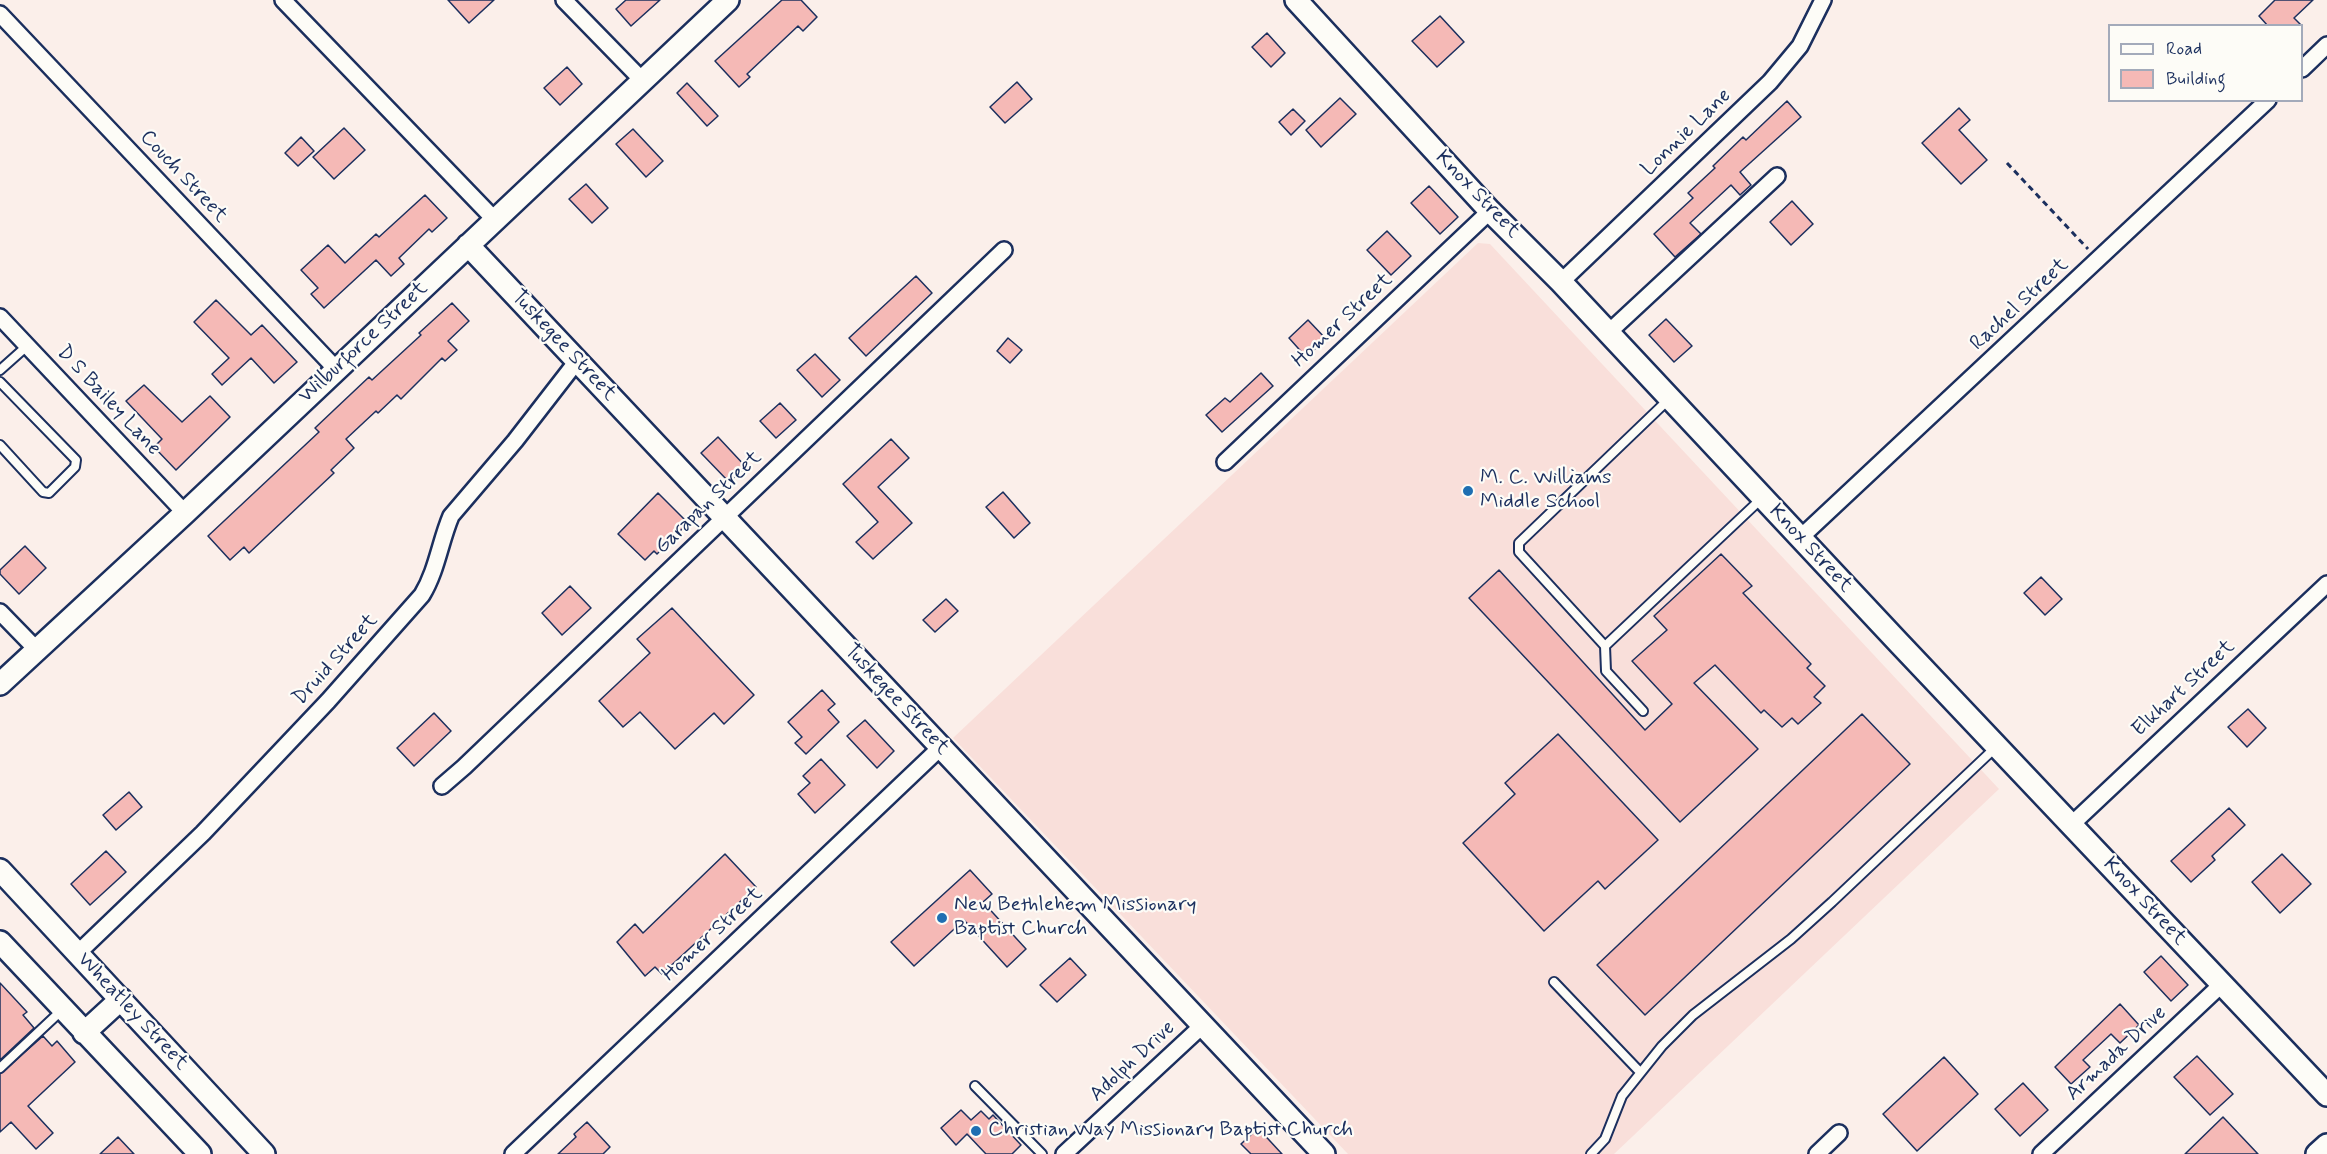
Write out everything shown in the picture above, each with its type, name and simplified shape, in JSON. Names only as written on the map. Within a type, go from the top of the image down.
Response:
[{"type":"street","points":[[283,0],[495,220]]},
{"type":"street","points":[[564,0],[643,81]]},
{"type":"street","name":"Wilburforce Street","points":[[0,684],[185,513],[728,0]]},
{"type":"street","name":"Knox Street","points":[[1296,0],[1490,211],[1561,282],[1996,747],[2327,1095]]},
{"type":"street","name":"Lonnie Lane","points":[[1561,282],[1770,82],[1800,46],[1822,0]]},
{"type":"street","name":"Couch Street","points":[[0,14],[336,369]]},
{"type":"street","points":[[2303,68],[2325,51]]},
{"type":"street","name":"Rachel Street","points":[[1800,538],[2266,102]]},
{"type":"street","points":[[1608,333],[1777,176]]},
{"type":"street","name":"Homer Street","points":[[1225,462],[1490,211]]},
{"type":"street","name":"Tuskegee Street","points":[[468,245],[1324,1154]]},
{"type":"street","name":"Garapan Street","points":[[442,786],[1004,250]]},
{"type":"street","name":"D S Bailey Lane","points":[[0,317],[185,513]]},
{"type":"street","name":"Druid Street","points":[[78,953],[203,832],[328,701],[422,596],[431,581],[451,516],[515,441],[577,361]]},
{"type":"street","name":"Elkhart Street","points":[[2070,825],[2327,584]]},
{"type":"street","points":[[0,612],[38,651]]},
{"type":"street","name":"Homer Street","points":[[513,1154],[941,747]]},
{"type":"street","name":"Wheatley Street","points":[[0,870],[264,1154]]},
{"type":"street","points":[[0,942],[200,1154]]},
{"type":"street","name":"Armada Drive","points":[[2041,1154],[2221,985]]},
{"type":"street","points":[[84,1033],[120,999]]},
{"type":"street","name":"Adolph Drive","points":[[1064,1154],[1203,1025]]},
{"type":"street","points":[[1817,1154],[1839,1133]]},
{"type":"street","points":[[2317,1154],[2327,1145]]},
{"type":"lane","points":[[0,370],[27,346]]},
{"type":"lane","points":[[0,382],[76,460],[75,467],[49,493],[43,492],[0,445]]},
{"type":"lane","points":[[1643,711],[1606,671],[1605,646],[1519,552],[1519,543],[1670,399]]},
{"type":"lane","points":[[1605,646],[1762,498]]},
{"type":"lane","points":[[1591,1154],[1605,1139],[1622,1096],[1662,1046],[1693,1015],[1791,939],[1996,747]]},
{"type":"lane","points":[[1554,982],[1640,1072]]},
{"type":"lane","points":[[0,1068],[62,1010]]},
{"type":"lane","points":[[975,1086],[1042,1154]]},
{"type":"path","points":[[2007,163],[2099,260]]},
{"type":"shaded area","name":"M. C. Williams Middle School","points":[[1478,243],[1490,244],[1999,789],[1614,1154],[1348,1154],[953,738]]},
{"type":"building","points":[[448,0],[494,0],[469,23]]},
{"type":"building","points":[[626,0],[660,0],[631,26],[616,9]]},
{"type":"building","points":[[782,0],[801,0],[817,17],[803,31],[798,26],[747,74],[750,77],[739,87],[715,61]]},
{"type":"building","points":[[2275,0],[2313,0],[2294,18],[2300,24],[2266,24],[2259,16]]},
{"type":"building","points":[[1440,16],[1464,42],[1437,67],[1412,41]]},
{"type":"building","points":[[1267,33],[1285,53],[1271,67],[1252,47]]},
{"type":"building","points":[[567,67],[582,84],[560,105],[544,88]]},
{"type":"building","points":[[1017,82],[1032,99],[1005,123],[990,107]]},
{"type":"building","points":[[687,83],[718,116],[707,126],[677,93]]},
{"type":"building","points":[[1340,98],[1356,114],[1321,147],[1306,130]]},
{"type":"building","points":[[1787,101],[1801,117],[1740,172],[1751,185],[1740,195],[1731,185],[1690,223],[1701,234],[1675,257],[1654,234],[1693,198],[1688,193],[1715,168],[1713,166],[1743,137],[1746,140]]},
{"type":"building","points":[[1959,108],[1970,120],[1959,130],[1987,160],[1961,184],[1922,143]]},
{"type":"building","points":[[1293,109],[1305,121],[1291,135],[1279,122]]},
{"type":"building","points":[[344,128],[365,150],[334,179],[313,157]]},
{"type":"building","points":[[633,129],[663,161],[646,177],[616,144]]},
{"type":"building","points":[[301,137],[314,151],[298,166],[285,153]]},
{"type":"building","points":[[586,184],[608,208],[592,223],[569,199]]},
{"type":"building","points":[[1429,186],[1458,217],[1440,234],[1411,203]]},
{"type":"building","points":[[425,195],[447,218],[432,232],[429,229],[399,258],[404,264],[391,276],[376,260],[324,308],[311,294],[318,288],[301,270],[328,245],[345,263],[376,234],[379,237]]},
{"type":"building","points":[[1792,201],[1813,224],[1791,245],[1770,222]]},
{"type":"building","points":[[1387,231],[1411,256],[1391,275],[1367,250]]},
{"type":"building","points":[[916,276],[932,293],[866,356],[849,338]]},
{"type":"building","points":[[216,300],[251,335],[262,325],[297,362],[274,383],[251,358],[222,385],[212,374],[229,358],[194,322]]},
{"type":"building","points":[[452,303],[469,321],[448,341],[457,350],[445,361],[442,358],[401,399],[397,395],[378,413],[376,411],[346,439],[354,448],[331,470],[334,473],[249,553],[244,547],[230,560],[208,536],[319,432],[315,428],[369,377],[372,380]]},
{"type":"building","points":[[1666,319],[1692,346],[1674,362],[1649,335]]},
{"type":"building","points":[[1308,320],[1326,339],[1306,357],[1289,338]]},
{"type":"building","points":[[1008,338],[1022,350],[1010,363],[997,351]]},
{"type":"building","points":[[815,354],[840,380],[822,397],[797,370]]},
{"type":"building","points":[[1261,373],[1273,386],[1222,432],[1206,415],[1225,398],[1230,402]]},
{"type":"building","points":[[144,385],[182,422],[210,396],[230,417],[176,470],[154,447],[162,439],[126,401]]},
{"type":"building","points":[[780,403],[796,420],[776,438],[760,421]]},
{"type":"building","points":[[718,437],[746,467],[729,482],[701,453]]},
{"type":"building","points":[[891,439],[909,458],[878,487],[912,523],[873,559],[856,542],[878,522],[843,484]]},
{"type":"building","points":[[1003,492],[1030,523],[1014,538],[986,507]]},
{"type":"building","points":[[658,493],[688,523],[657,554],[654,551],[645,560],[618,534]]},
{"type":"building","points":[[25,546],[46,568],[19,594],[0,574],[0,570]]},
{"type":"building","points":[[1721,554],[1752,586],[1743,593],[1811,664],[1807,668],[1825,686],[1814,697],[1821,703],[1798,724],[1792,718],[1782,727],[1764,710],[1761,713],[1715,665],[1694,683],[1758,749],[1680,822],[1469,598],[1499,570],[1645,730],[1672,704],[1632,661],[1667,630],[1654,616]]},
{"type":"building","points":[[2041,577],[2062,599],[2045,615],[2024,593]]},
{"type":"building","points":[[570,586],[591,608],[562,635],[542,613]]},
{"type":"building","points":[[946,599],[958,611],[935,632],[923,620]]},
{"type":"building","points":[[672,608],[754,695],[724,724],[714,713],[675,749],[640,712],[623,727],[599,701],[650,653],[637,639]]},
{"type":"building","points":[[822,690],[835,704],[828,710],[839,722],[806,754],[795,743],[802,737],[788,722]]},
{"type":"building","points":[[2248,709],[2266,728],[2247,747],[2228,727]]},
{"type":"building","points":[[434,713],[451,731],[414,766],[397,748]]},
{"type":"building","points":[[1862,714],[1910,764],[1645,1015],[1597,965]]},
{"type":"building","points":[[865,720],[894,751],[877,768],[847,736]]},
{"type":"building","points":[[1558,734],[1658,840],[1605,889],[1598,881],[1544,931],[1463,843],[1515,794],[1505,783]]},
{"type":"building","points":[[821,759],[845,785],[815,813],[798,794],[810,783],[803,776]]},
{"type":"building","points":[[129,792],[142,807],[116,830],[103,815]]},
{"type":"building","points":[[2229,808],[2245,825],[2212,856],[2215,860],[2191,882],[2171,861]]},
{"type":"building","points":[[106,851],[126,872],[90,905],[71,884]]},
{"type":"building","points":[[725,854],[756,887],[662,974],[655,967],[645,976],[617,942],[635,924],[643,933]]},
{"type":"building","points":[[2282,854],[2311,884],[2280,913],[2252,882]]},
{"type":"building","name":"New Bethlehem Missionary Baptist Church","points":[[970,870],[992,894],[983,902],[1026,949],[1007,967],[964,920],[914,966],[891,942]]},
{"type":"building","points":[[2161,956],[2188,985],[2171,1001],[2144,972]]},
{"type":"building","points":[[1070,958],[1086,975],[1057,1002],[1040,985]]},
{"type":"building","points":[[0,983],[27,1012],[23,1015],[34,1028],[0,1060]]},
{"type":"building","points":[[2120,1004],[2139,1025],[2120,1043],[2111,1034],[2083,1060],[2090,1067],[2071,1084],[2055,1067]]},
{"type":"building","points":[[43,1036],[52,1046],[57,1041],[75,1062],[28,1106],[53,1133],[36,1149],[11,1122],[0,1132],[0,1074]]},
{"type":"building","points":[[2197,1056],[2233,1094],[2210,1115],[2174,1077]]},
{"type":"building","points":[[1944,1057],[1978,1094],[1917,1151],[1883,1114]]},
{"type":"building","points":[[2023,1083],[2048,1110],[2020,1136],[1995,1109]]},
{"type":"building","name":"Christian Way Missionary Baptist Church","points":[[961,1110],[971,1120],[981,1111],[989,1119],[993,1115],[1021,1145],[1012,1154],[986,1154],[967,1134],[956,1145],[941,1128]]},
{"type":"building","points":[[2223,1117],[2258,1154],[2185,1154]]},
{"type":"building","points":[[587,1122],[610,1147],[603,1154],[558,1154],[576,1137],[574,1134]]},
{"type":"building","points":[[1258,1128],[1282,1154],[1251,1154],[1241,1144]]},
{"type":"building","points":[[118,1137],[134,1154],[100,1154]]},
{"type":"place","name":"M. C. Williams Middle School","points":[[1468,491]]},
{"type":"place","name":"New Bethlehem Missionary Baptist Church","points":[[942,918]]},
{"type":"place","name":"Christian Way Missionary Baptist Church","points":[[976,1131]]}]
